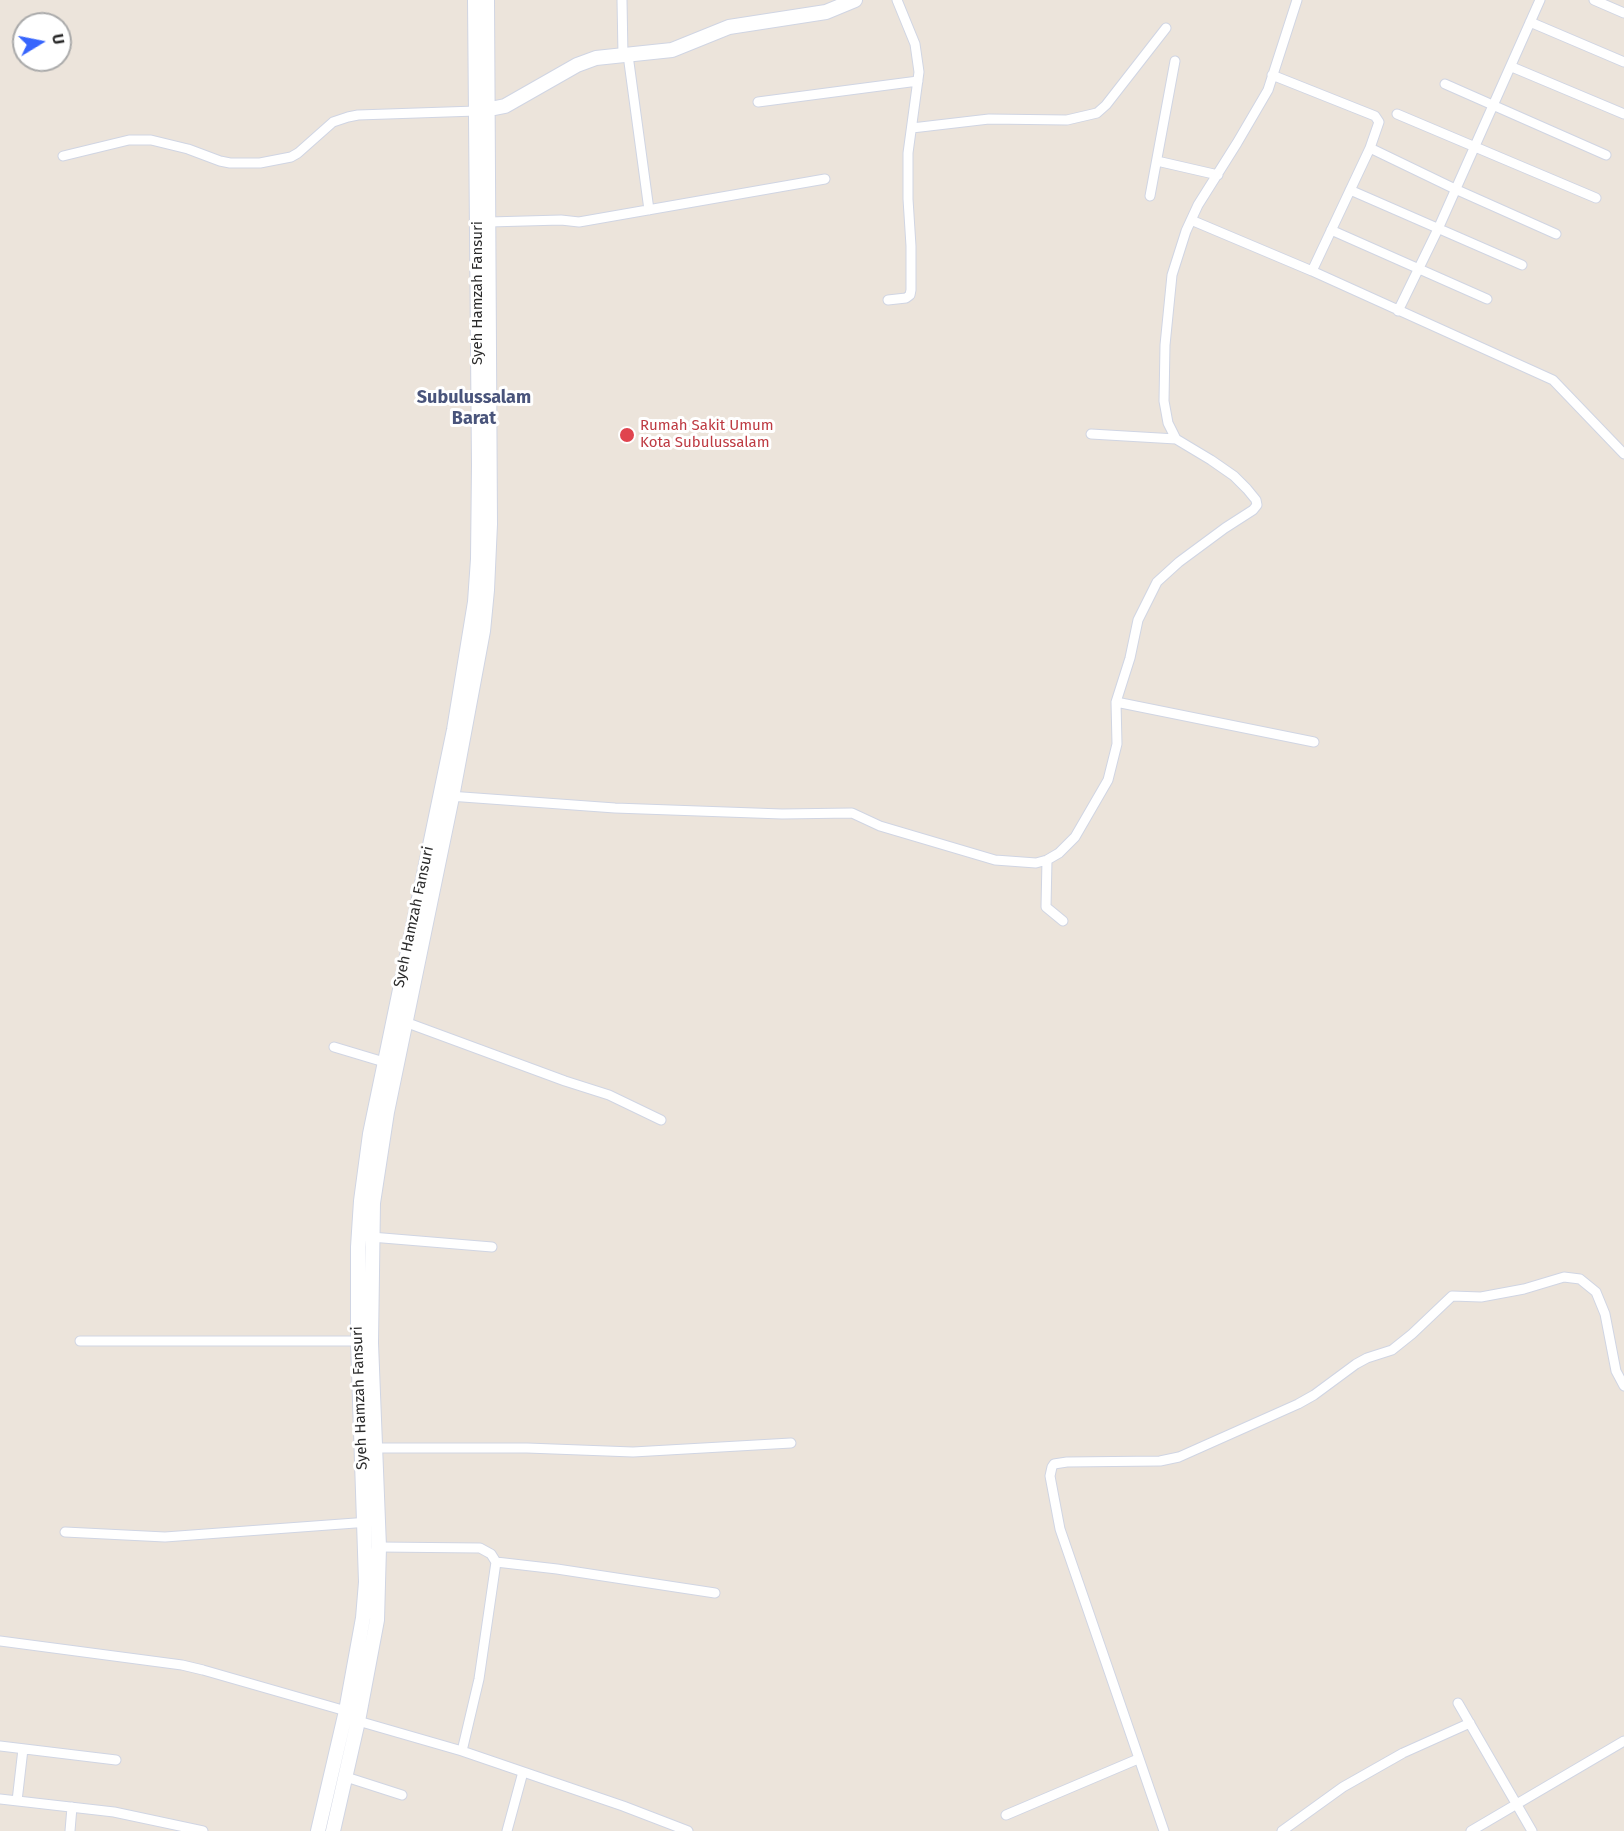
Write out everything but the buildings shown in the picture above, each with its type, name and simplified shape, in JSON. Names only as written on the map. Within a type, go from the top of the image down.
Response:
[{"type":"main road","name":"Syeh Hamzah Fansuri","points":[[475,0],[489,222],[490,513],[483,561]]},
{"type":"main road","name":"Syeh Hamzah Fansuri","points":[[318,1831],[346,1711],[363,1618],[366,1582],[375,1448],[371,1343],[361,1201],[370,1134],[384,1062],[483,631],[478,265],[487,0]]},
{"type":"main road","points":[[482,110],[505,106],[586,61],[607,56],[672,50],[729,27],[826,12],[839,9],[855,0]]},
{"type":"main road","name":"Syeh Hamzah Fansuri","points":[[333,1831],[358,1721],[377,1620],[379,1547],[370,1522],[358,1341],[364,1264],[371,1237],[373,1203],[387,1112],[446,795]]},
{"type":"street","points":[[622,0],[625,55],[649,210]]},
{"type":"street","points":[[888,300],[906,298],[910,295],[911,290],[909,153],[919,63],[915,44],[897,0]]},
{"type":"street","points":[[1176,439],[1168,423],[1164,401],[1165,345],[1172,275],[1191,220],[1261,102],[1297,0]]},
{"type":"street","points":[[1398,311],[1512,67],[1540,0]]},
{"type":"street","points":[[1594,0],[1624,13]]},
{"type":"street","points":[[1530,22],[1624,62]]},
{"type":"street","points":[[912,128],[989,119],[1052,121],[1090,116],[1106,105],[1166,28]]},
{"type":"street","points":[[1150,196],[1175,61]]},
{"type":"street","points":[[1512,67],[1624,114]]},
{"type":"street","points":[[1272,75],[1375,116],[1379,124],[1312,271]]},
{"type":"street","points":[[758,102],[918,81]]},
{"type":"street","points":[[1445,84],[1606,155]]},
{"type":"street","points":[[63,156],[129,140],[151,140],[188,149],[220,161],[260,163],[291,157],[333,122],[348,117],[482,110]]},
{"type":"street","points":[[1397,114],[1596,198]]},
{"type":"street","points":[[1370,148],[1556,234]]},
{"type":"street","points":[[1157,161],[1218,175]]},
{"type":"street","points":[[489,222],[561,220],[579,222],[825,179]]},
{"type":"street","points":[[1350,189],[1522,265]]},
{"type":"street","points":[[1191,220],[1312,271],[1553,380],[1624,454]]},
{"type":"street","points":[[1331,230],[1487,299]]},
{"type":"street","points":[[446,795],[615,808],[782,814],[852,813],[880,826],[995,860],[1036,863],[1059,854],[1076,837],[1108,780],[1117,744],[1116,702],[1130,658],[1138,620],[1157,582],[1179,562],[1257,505],[1256,500],[1234,476],[1211,459],[1176,439],[1091,434]]},
{"type":"street","points":[[1116,702],[1314,742]]},
{"type":"street","points":[[1047,860],[1047,907],[1063,921]]},
{"type":"street","points":[[405,1022],[609,1095],[661,1120]]},
{"type":"street","points":[[334,1047],[384,1062]]},
{"type":"street","points":[[371,1237],[492,1247]]},
{"type":"street","points":[[1164,1831],[1060,1529],[1050,1476],[1054,1464],[1160,1461],[1179,1456],[1298,1404],[1356,1364],[1400,1345],[1452,1296],[1481,1297],[1524,1289],[1564,1277],[1580,1279],[1596,1292],[1605,1314],[1616,1371],[1624,1386]]},
{"type":"street","points":[[80,1341],[358,1341]]},
{"type":"street","points":[[375,1448],[526,1448],[633,1452],[790,1443]]},
{"type":"street","points":[[66,1532],[165,1537],[370,1522]]},
{"type":"street","points":[[379,1547],[480,1548],[487,1550],[496,1562],[479,1679],[462,1751]]},
{"type":"street","points":[[496,1562],[715,1593]]},
{"type":"street","points":[[0,1641],[182,1665],[346,1711],[358,1721],[462,1751],[523,1772],[664,1827],[688,1831]]},
{"type":"street","points":[[1458,1703],[1532,1831]]},
{"type":"street","points":[[1282,1831],[1353,1781],[1403,1753],[1470,1723]]},
{"type":"street","points":[[1471,1831],[1624,1741]]},
{"type":"street","points":[[0,1746],[116,1760]]},
{"type":"street","points":[[17,1801],[23,1749]]},
{"type":"street","points":[[1006,1815],[1138,1759]]},
{"type":"street","points":[[507,1831],[523,1772]]},
{"type":"street","points":[[346,1778],[402,1795]]},
{"type":"street","points":[[0,1799],[114,1812],[203,1831]]},
{"type":"street","points":[[70,1831],[72,1808]]},
{"type":"place","name":"Rumah Sakit Umum Kota Subulussalam","points":[[627,435]]},
{"type":"district","name":"Subulussalam Barat","points":[[474,408]]}]
